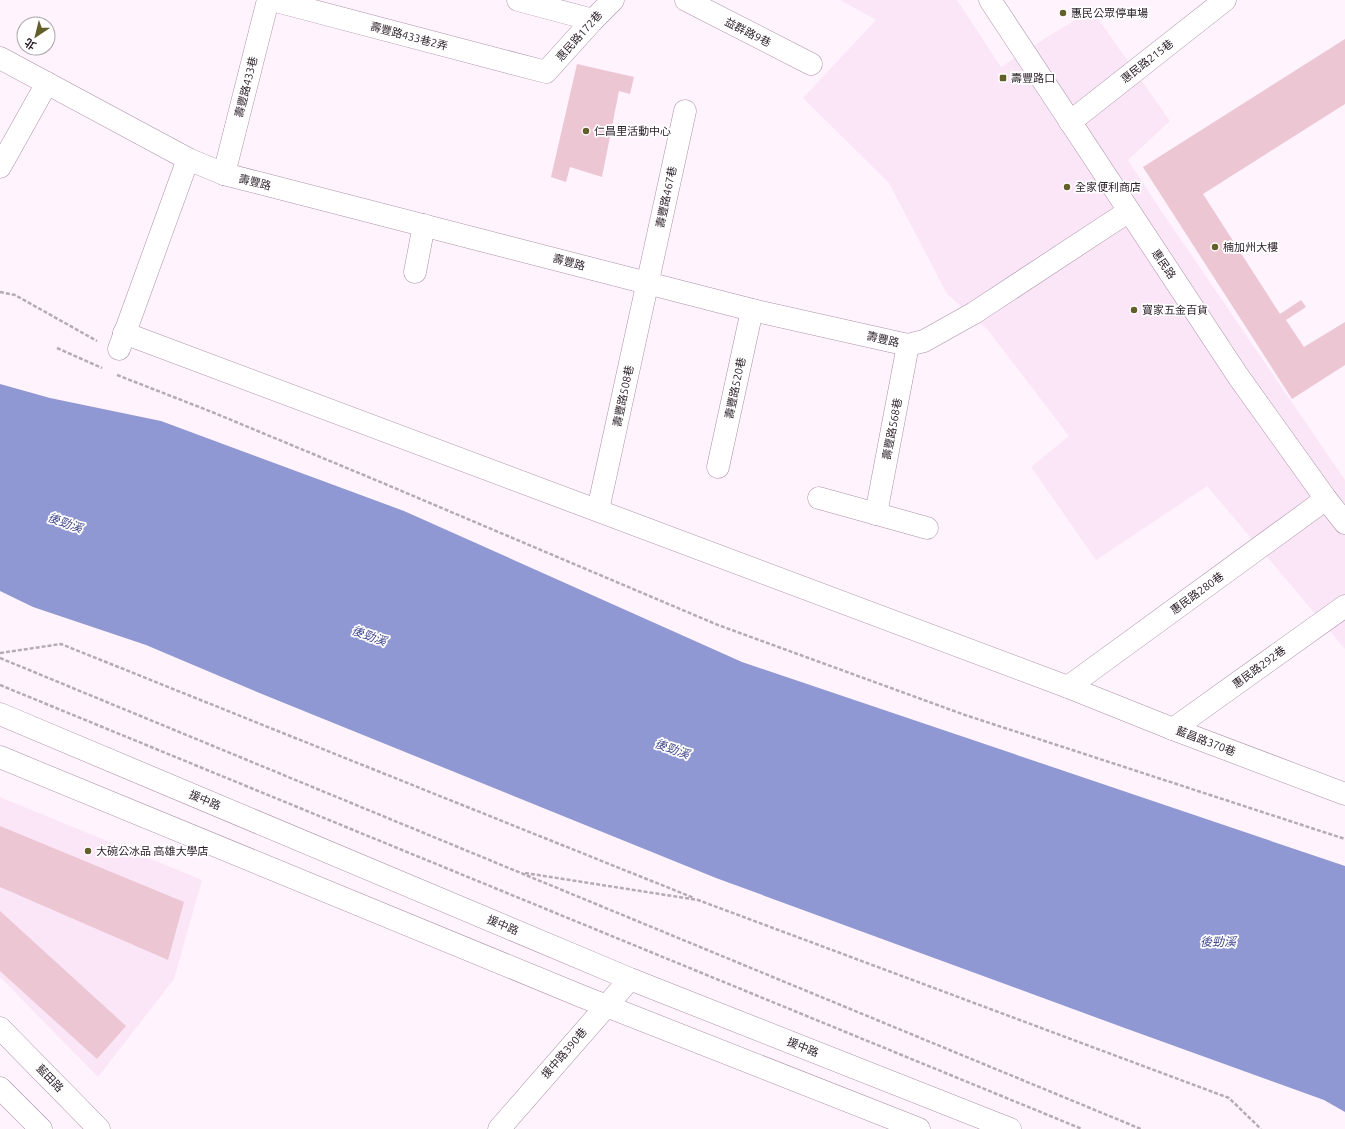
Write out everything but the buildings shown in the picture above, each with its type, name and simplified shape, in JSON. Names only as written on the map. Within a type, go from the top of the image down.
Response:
[{"type":"street","name":"壽豐路433巷","points":[[224,174],[268,0]]},
{"type":"street","name":"壽豐路433巷2弄","points":[[272,0],[546,72]]},
{"type":"street","points":[[518,0],[593,20]]},
{"type":"street","name":"惠民路172巷","points":[[546,72],[612,0]]},
{"type":"street","name":"益群路9巷","points":[[686,0],[810,64]]},
{"type":"street","name":"惠民路","points":[[990,0],[1238,376],[1326,499],[1345,523]]},
{"type":"street","name":"惠民路215巷","points":[[1070,122],[1225,0]]},
{"type":"street","name":"壽豐路","points":[[0,58],[188,159],[224,174],[752,310],[908,345],[924,341],[974,313],[1129,211]]},
{"type":"street","points":[[0,167],[47,83]]},
{"type":"street","name":"壽豐路467巷","points":[[647,283],[685,111]]},
{"type":"street","points":[[122,341],[188,159]]},
{"type":"street","points":[[415,272],[424,225]]},
{"type":"street","name":"壽豐路508巷","points":[[598,510],[647,283]]},
{"type":"street","name":"壽豐路520巷","points":[[718,467],[752,310]]},
{"type":"street","name":"藍昌路370巷","points":[[122,341],[598,510],[1068,687],[1173,729],[1345,794]]},
{"type":"street","name":"壽豐路568巷","points":[[876,514],[908,345]]},
{"type":"street","points":[[819,498],[927,528]]},
{"type":"street","name":"惠民路280巷","points":[[1068,687],[1326,499]]},
{"type":"street","name":"惠民路292巷","points":[[1173,729],[1345,606]]},
{"type":"street","name":"援中路","points":[[0,714],[630,979],[1010,1129]]},
{"type":"street","points":[[0,756],[606,1005],[919,1129]]},
{"type":"street","name":"援中路390巷","points":[[500,1129],[630,979]]},
{"type":"street","name":"藍田路","points":[[0,1028],[99,1129]]},
{"type":"street","points":[[0,1088],[41,1129]]},
{"type":"path","points":[[0,292],[15,294],[99,342],[122,341]]},
{"type":"path","points":[[57,348],[105,370]]},
{"type":"path","points":[[112,372],[357,472],[718,626],[965,715],[1345,839]]},
{"type":"path","points":[[0,653],[61,644],[698,900],[1229,1098],[1262,1129]]},
{"type":"path","points":[[0,658],[1141,1129]]},
{"type":"path","points":[[0,685],[1082,1129]]},
{"type":"path","points":[[520,873],[698,900]]},
{"type":"shaded area","points":[[840,0],[957,0],[1001,67],[1092,10],[1170,121],[1128,160],[1345,480],[1345,649],[1207,486],[1096,560],[1031,467],[1069,436],[987,329],[947,294],[889,183],[803,98],[876,20]]},
{"type":"shaded area","points":[[0,797],[202,880],[174,979],[98,1077],[0,977]]},
{"type":"water","name":"後勁溪","points":[[0,384],[50,398],[161,421],[404,511],[742,662],[1345,866],[1345,1112],[1324,1100],[716,878],[257,692],[146,645],[33,607],[0,591]]},
{"type":"place","name":"惠民公眾停車場","points":[[1063,13]]},
{"type":"place","name":"壽豐路口","points":[[1003,78]]},
{"type":"place","name":"仁昌里活動中心","points":[[586,131]]},
{"type":"place","name":"全家便利商店","points":[[1067,187]]},
{"type":"place","name":"楠加州大樓","points":[[1215,247]]},
{"type":"place","name":"寶家五金百貨","points":[[1134,310]]},
{"type":"place","name":"大碗公冰品 高雄大學店","points":[[88,851]]}]
